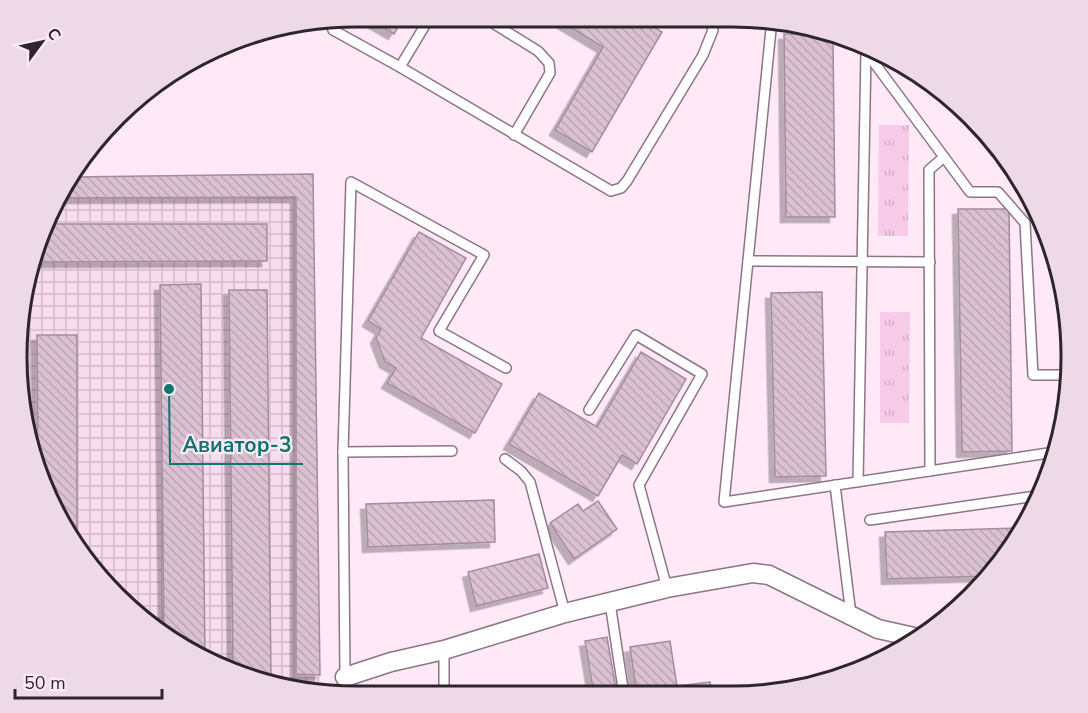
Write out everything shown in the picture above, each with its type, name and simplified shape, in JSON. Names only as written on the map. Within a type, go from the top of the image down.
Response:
[{"type":"street","points":[[345,677],[565,613],[667,588],[753,573],[769,574],[878,629],[907,635]]},
{"type":"lane","points":[[400,67],[423,27]]},
{"type":"lane","points":[[499,27],[538,51],[549,63],[550,73],[514,135]]},
{"type":"lane","points":[[332,28],[611,191],[621,188],[627,181],[703,55],[713,30],[712,27]]},
{"type":"lane","points":[[771,30],[724,502],[1047,453]]},
{"type":"lane","points":[[858,482],[863,54]]},
{"type":"lane","points":[[870,58],[970,192],[998,192],[1024,223],[1033,375],[1060,375]]},
{"type":"lane","points":[[930,471],[929,170],[944,157]]},
{"type":"lane","points":[[345,677],[343,452],[351,182],[484,255],[439,331],[506,368]]},
{"type":"lane","points":[[748,261],[930,262]]},
{"type":"lane","points":[[589,410],[636,335],[702,374],[639,485],[667,588]]},
{"type":"lane","points":[[343,452],[452,451]]},
{"type":"lane","points":[[505,459],[521,471],[530,482],[565,613]]},
{"type":"lane","points":[[835,485],[851,615]]},
{"type":"lane","points":[[870,520],[1029,497]]},
{"type":"lane","points":[[610,603],[623,686]]},
{"type":"lane","points":[[444,650],[444,686]]},
{"type":"shaded area","points":[[313,174],[320,684],[271,675],[230,661],[192,642],[156,618],[109,574],[95,557],[71,521],[52,483],[38,442],[30,400],[27,356],[30,313],[44,251],[61,211],[81,177]]},
{"type":"green space","points":[[879,125],[909,125],[908,236],[878,236]]},
{"type":"green space","points":[[880,312],[910,312],[909,423],[880,423]]},
{"type":"building","points":[[382,27],[398,27],[394,34]]},
{"type":"building","points":[[570,27],[654,27],[662,32],[592,152],[555,130],[603,47]]},
{"type":"building","points":[[784,34],[800,34],[833,43],[835,217],[786,217]]},
{"type":"building","points":[[313,174],[320,675],[296,674],[296,197],[68,198],[81,177]]},
{"type":"building","points":[[958,209],[1009,209],[1012,451],[962,452]]},
{"type":"building","points":[[55,224],[267,224],[267,261],[41,262]]},
{"type":"building","points":[[419,232],[466,258],[421,338],[502,384],[475,433],[387,383],[396,368],[385,362],[376,338],[381,329],[368,321]]},
{"type":"building","points":[[201,284],[205,649],[164,624],[160,285]]},
{"type":"building","points":[[229,290],[267,290],[271,675],[233,662]]},
{"type":"building","points":[[822,292],[826,476],[775,477],[771,293]]},
{"type":"building","points":[[37,335],[77,335],[77,530],[52,483],[38,441]]},
{"type":"building","points":[[641,352],[686,379],[637,464],[622,455],[598,496],[509,444],[539,393],[597,427]]},
{"type":"building","points":[[494,500],[495,542],[368,547],[366,504]]},
{"type":"building","points":[[598,501],[617,529],[574,559],[550,523],[578,504],[583,511]]},
{"type":"building","points":[[1012,528],[977,576],[887,579],[885,532]]},
{"type":"building","points":[[539,554],[548,588],[476,606],[468,572]]},
{"type":"building","points":[[607,637],[615,686],[592,686],[585,641]]},
{"type":"building","points":[[670,641],[677,686],[636,686],[630,647]]},
{"type":"building","points":[[710,682],[711,686],[677,686]]},
{"type":"place","name":"Авиатор-3","points":[[169,389]]}]
